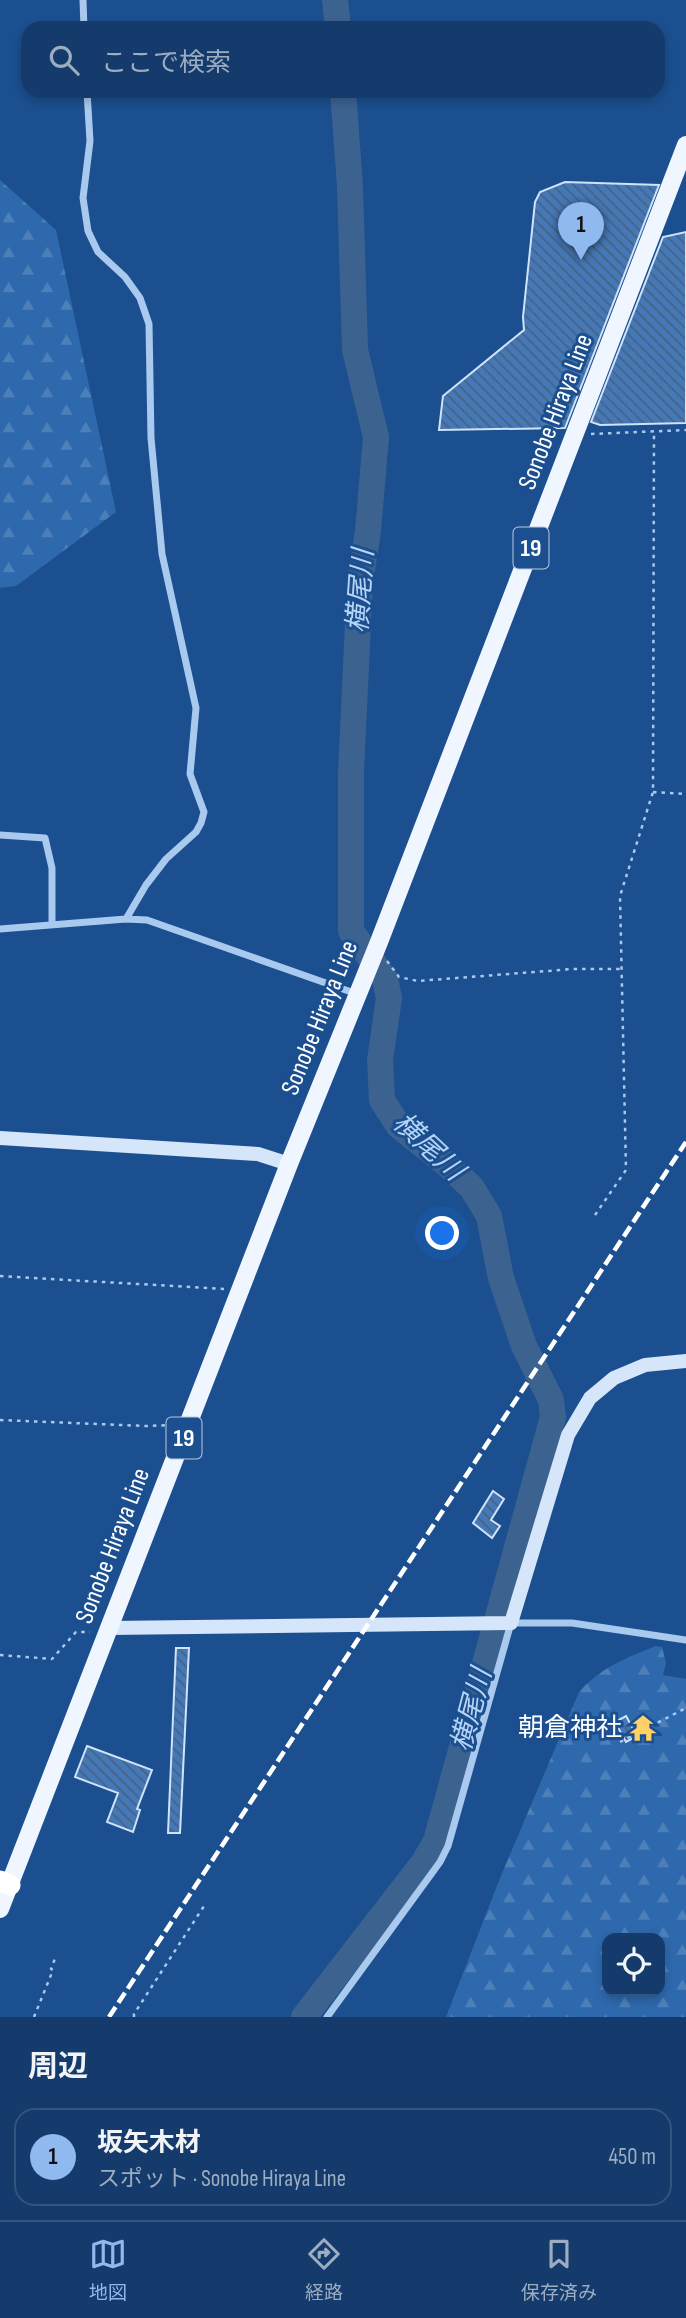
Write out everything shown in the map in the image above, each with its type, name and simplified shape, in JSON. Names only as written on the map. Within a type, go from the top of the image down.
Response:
[{"type":"main road","name":"Sonobe Hiraya Line","points":[[0,1909],[5,1883],[109,1628],[289,1164],[377,946],[686,145]]},
{"type":"street","points":[[83,0],[84,21]]},
{"type":"street","points":[[87,98],[90,141],[83,198],[88,230],[98,252],[125,277],[140,298],[149,324],[151,438],[162,554],[195,708],[190,774],[204,812],[196,832],[166,859],[146,885],[126,919]]},
{"type":"street","points":[[0,835],[45,838],[52,868],[52,925]]},
{"type":"street","points":[[0,929],[126,919],[147,920],[357,994]]},
{"type":"street","points":[[0,1138],[258,1154],[289,1164]]},
{"type":"street","points":[[327,2017],[440,1862],[448,1846],[508,1623],[568,1435],[590,1398],[614,1378],[645,1365],[686,1361]]},
{"type":"street","points":[[109,1628],[572,1623],[686,1640]]},
{"type":"path","points":[[595,1215],[626,1170],[620,897],[653,792],[654,430]]},
{"type":"path","points":[[575,435],[686,430]]},
{"type":"path","points":[[653,792],[686,794]]},
{"type":"path","points":[[377,946],[399,977],[418,981],[573,969],[620,969]]},
{"type":"path","points":[[0,1276],[241,1290]]},
{"type":"path","points":[[0,1420],[146,1426],[189,1424]]},
{"type":"path","points":[[0,1655],[52,1659],[76,1632],[89,1633],[109,1628]]},
{"type":"path","points":[[620,1742],[686,1707]]},
{"type":"path","points":[[134,2017],[204,1906]]},
{"type":"path","points":[[34,2017],[56,1956]]},
{"type":"green space","points":[[0,180],[56,230],[116,512],[16,586],[0,588]]},
{"type":"green space","points":[[656,1646],[662,1647],[666,1663],[663,1675],[686,1679],[686,2017],[446,2017],[500,1878],[579,1692],[605,1669]]},
{"type":"building","points":[[565,182],[659,185],[565,428],[439,430],[443,396],[524,330],[523,317],[535,202],[540,192]]},
{"type":"building","points":[[686,232],[686,423],[600,425],[591,422],[663,237]]},
{"type":"building","points":[[493,1491],[504,1499],[491,1520],[500,1526],[492,1538],[473,1523]]},
{"type":"building","points":[[176,1648],[189,1648],[180,1833],[168,1833]]},
{"type":"building","points":[[626,1716],[637,1736],[626,1742],[615,1722]]},
{"type":"building","points":[[87,1746],[152,1770],[137,1809],[140,1810],[133,1832],[107,1822],[118,1793],[75,1777]]},
{"type":"waterway","name":"横尾川","points":[[335,0],[337,21]]},
{"type":"waterway","name":"横尾川","points":[[304,2017],[424,1862],[436,1841],[553,1417],[551,1400],[524,1346],[501,1278],[489,1216],[472,1188],[398,1125],[382,1100],[380,1060],[389,998],[385,979],[351,931],[351,772],[360,582],[368,531],[376,437],[355,350],[350,186],[344,98]]},
{"type":"railway","points":[[109,2017],[686,1142]]},
{"type":"place","name":"坂矢木材","points":[[581,260]]},
{"type":"place","name":"朝倉神社","points":[[643,1728]]}]
